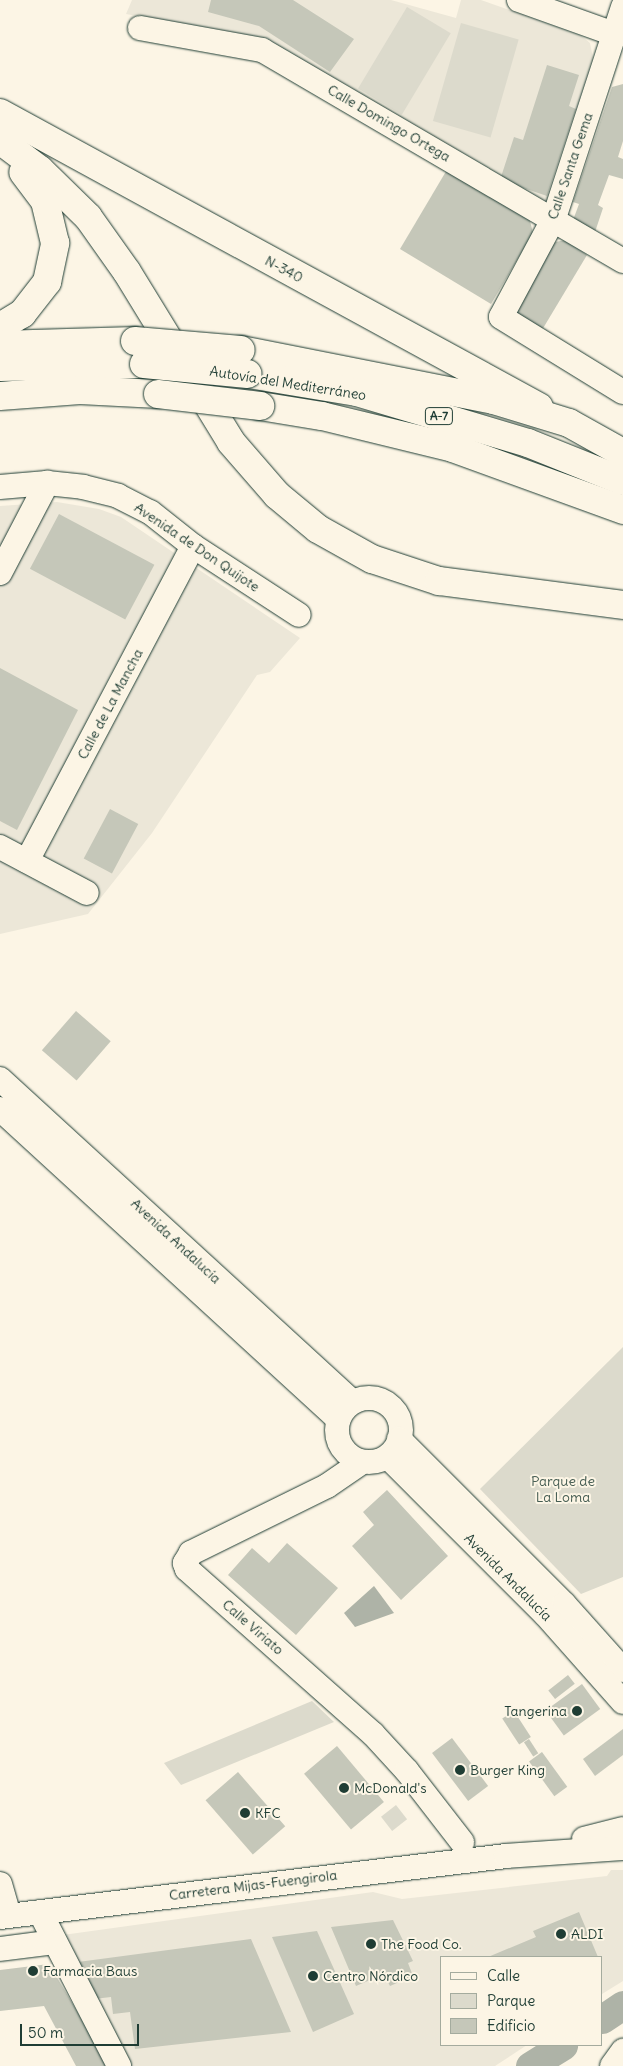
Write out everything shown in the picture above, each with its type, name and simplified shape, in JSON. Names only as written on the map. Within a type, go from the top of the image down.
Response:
[{"type":"main road","name":"N-340","points":[[0,113],[569,424]]},
{"type":"main road","points":[[0,140],[40,170],[88,217],[127,272],[231,442],[277,495],[318,529],[372,559],[438,581],[623,606]]},
{"type":"main road","points":[[0,153],[25,173],[45,201],[55,244],[47,282],[22,314],[0,327]]},
{"type":"main road","points":[[0,345],[139,352]]},
{"type":"main road","name":"Autovía del Mediterráneo","points":[[0,367],[139,352],[244,362],[357,392],[528,443],[623,481]]},
{"type":"main road","points":[[244,362],[494,400],[569,424],[623,453]]},
{"type":"main road","name":"Autovía del Mediterráneo","points":[[0,396],[80,390],[158,394],[260,406],[322,416],[453,448],[623,510]]},
{"type":"street","points":[[519,0],[614,34]]},
{"type":"street","name":"Calle Santa Gema","points":[[623,8],[614,34],[614,64],[554,218],[501,316],[623,392]]},
{"type":"street","name":"Calle Domingo Ortega","points":[[140,28],[262,50],[554,218],[623,261]]},
{"type":"street","points":[[0,573],[46,483]]},
{"type":"street","name":"Avenida de Don Quijote","points":[[0,487],[46,483],[83,487],[118,496],[150,512],[193,546],[300,615]]},
{"type":"street","name":"Calle de La Mancha","points":[[27,861],[193,546]]},
{"type":"street","points":[[0,847],[87,893]]},
{"type":"street","name":"Avenida Andalucía","points":[[0,1079],[345,1411]]},
{"type":"street","name":"Avenida Andalucía","points":[[0,1109],[345,1411]]},
{"type":"street","points":[[372,1398],[390,1406],[400,1423],[394,1448],[374,1462],[362,1462],[343,1451],[337,1435],[345,1411],[372,1398]]},
{"type":"street","name":"Avenida Andalucía","points":[[394,1448],[564,1604],[623,1670]]},
{"type":"street","name":"Avenida Andalucía","points":[[394,1448],[623,1702]]},
{"type":"street","name":"Calle Viriato","points":[[362,1462],[327,1486],[191,1553],[185,1563],[187,1569],[373,1734],[407,1771],[462,1842]]},
{"type":"street","name":"Carretera Mijas-Fuengirola","points":[[506,1856],[623,1828]]},
{"type":"street","name":"Carretera Mijas-Fuengirola","points":[[4,1916],[506,1856],[623,1848]]},
{"type":"street","points":[[0,1884],[4,1916]]},
{"type":"street","points":[[40,1912],[119,2066]]},
{"type":"street","points":[[0,1950],[56,1942]]},
{"type":"street","points":[[612,2066],[623,2051]]},
{"type":"shaded area","points":[[132,0],[391,0],[456,18],[461,0],[481,0],[580,35],[590,43],[595,68],[546,203],[265,39],[126,14]]},
{"type":"shaded area","points":[[57,502],[99,509],[121,517],[300,638],[270,672],[257,675],[152,833],[88,914],[0,934],[0,506]]},
{"type":"shaded area","points":[[374,1586],[394,1613],[355,1627],[344,1613]]},
{"type":"shaded area","points":[[611,1870],[623,1870],[623,1981],[603,1993],[603,1956],[440,1956],[440,2046],[525,2046],[495,2066],[111,2066],[41,1938],[373,1892],[402,1899],[607,1876]]},
{"type":"green space","points":[[407,7],[451,33],[402,115],[358,88]]},
{"type":"green space","points":[[461,23],[519,40],[491,138],[433,121]]},
{"type":"green space","name":"Parque de La Loma","points":[[623,1347],[623,1577],[581,1594],[480,1489]]},
{"type":"green space","points":[[312,1701],[334,1722],[181,1785],[164,1763]]},
{"type":"green space","points":[[396,1805],[407,1819],[392,1831],[381,1817]]},
{"type":"building","points":[[211,0],[293,0],[354,39],[330,72],[259,26],[208,12]]},
{"type":"building","points":[[547,65],[579,75],[569,106],[576,109],[547,196],[500,180],[514,137],[523,140]]},
{"type":"building","points":[[623,84],[623,141],[618,157],[623,159],[623,179],[609,175],[598,205],[603,208],[595,232],[572,223],[579,204],[573,202],[612,87]]},
{"type":"building","points":[[448,168],[529,217],[533,233],[491,304],[400,249]]},
{"type":"building","points":[[566,240],[587,255],[539,335],[513,310],[555,242]]},
{"type":"building","points":[[59,514],[154,565],[125,619],[30,569]]},
{"type":"building","points":[[0,668],[78,710],[17,830],[0,821]]},
{"type":"building","points":[[110,809],[138,824],[112,873],[84,858]]},
{"type":"building","points":[[76,1011],[111,1041],[77,1080],[42,1050]]},
{"type":"building","points":[[387,1490],[448,1556],[401,1600],[352,1546],[374,1525],[363,1512]]},
{"type":"building","points":[[287,1543],[338,1588],[296,1635],[228,1575],[252,1548],[269,1563]]},
{"type":"building","points":[[568,1675],[575,1684],[555,1699],[548,1690]]},
{"type":"building","points":[[582,1684],[600,1709],[564,1736],[546,1710]]},
{"type":"building","points":[[514,1711],[531,1737],[519,1745],[502,1719]]},
{"type":"building","points":[[623,1729],[623,1755],[595,1776],[583,1759]]},
{"type":"building","name":"Burger King","points":[[452,1738],[488,1786],[468,1801],[432,1753]]},
{"type":"building","points":[[529,1739],[538,1753],[533,1757],[524,1742]]},
{"type":"building","name":"McDonald's","points":[[337,1746],[384,1802],[351,1830],[304,1774]]},
{"type":"building","points":[[542,1752],[567,1787],[554,1796],[529,1761]]},
{"type":"building","name":"KFC","points":[[238,1772],[285,1826],[253,1855],[206,1800]]},
{"type":"building","name":"ALDI","points":[[579,1912],[598,1956],[490,1956],[536,1937],[533,1931]]},
{"type":"building","name":"The Food Co.","points":[[393,1920],[413,1961],[408,1963],[413,1976],[390,1986],[384,1974],[356,1986],[331,1927]]},
{"type":"building","name":"Centro Nórdico","points":[[317,1931],[354,2014],[313,2032],[272,1937]]},
{"type":"building","points":[[251,1939],[291,2032],[135,2049],[130,2012],[113,2014],[111,1997],[94,1999],[78,1962]]},
{"type":"building","points":[[49,1964],[87,2028],[106,2066],[76,2066],[44,2006],[0,2011],[0,1970]]},
{"type":"waterway","points":[[603,2018],[623,2005]]},
{"type":"waterway","points":[[530,2066],[561,2046]]},
{"type":"place","name":"Tangerina","points":[[577,1711]]},
{"type":"place","name":"Burger King","points":[[460,1770]]},
{"type":"place","name":"McDonald's","points":[[344,1788]]},
{"type":"place","name":"KFC","points":[[245,1813]]},
{"type":"place","name":"ALDI","points":[[561,1934]]},
{"type":"place","name":"The Food Co.","points":[[371,1944]]},
{"type":"place","name":"Farmacia Baus","points":[[33,1971]]},
{"type":"place","name":"Centro Nórdico","points":[[313,1976]]}]
